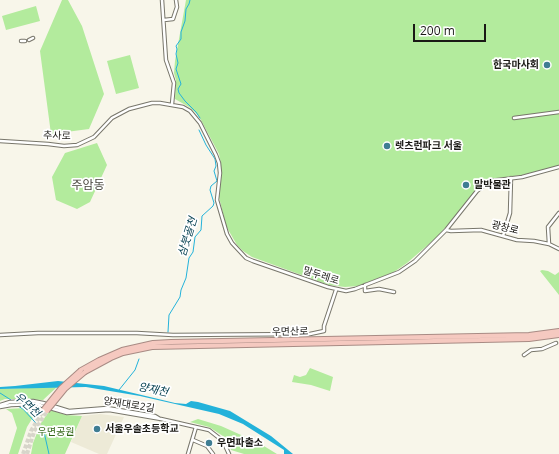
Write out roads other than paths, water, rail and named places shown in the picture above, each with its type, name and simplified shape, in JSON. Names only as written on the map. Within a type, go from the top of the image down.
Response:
[{"type":"highway","name":"우면산로","points":[[45,410],[61,388],[99,360],[122,350],[153,343],[529,335],[559,331]]},
{"type":"highway","name":"우면산로","points":[[83,371],[117,356],[152,347],[529,339],[559,335]]},
{"type":"street","points":[[162,0],[166,60],[174,80],[172,104]]},
{"type":"street","points":[[164,20],[173,19],[177,7],[176,0]]},
{"type":"street","points":[[29,40],[33,38]]},
{"type":"street","name":"추사로","points":[[0,141],[64,146],[76,145],[94,137],[112,118],[129,109],[152,103],[172,104]]},
{"type":"street","name":"말두레로","points":[[172,104],[182,107],[194,115],[200,123],[216,155],[220,173],[218,200],[227,234],[236,248],[246,258],[253,261],[336,290],[346,291],[365,285],[399,272],[415,261],[446,230],[477,191],[490,181],[522,177],[559,167]]},
{"type":"street","points":[[514,118],[559,112]]},
{"type":"street","points":[[502,236],[510,213],[511,178]]},
{"type":"street","points":[[549,244],[548,227],[559,213]]},
{"type":"street","name":"광창로","points":[[446,230],[481,230],[517,240],[549,244],[559,249]]},
{"type":"street","points":[[365,285],[365,291],[379,289],[394,292]]},
{"type":"street","points":[[0,335],[38,333],[137,333],[167,335],[310,334],[324,331],[324,326],[336,290]]},
{"type":"street","points":[[524,355],[531,350],[542,349],[556,343]]},
{"type":"street","name":"양재대로2길","points":[[0,406],[5,404],[22,403],[39,404],[67,413],[109,410],[161,419],[209,430],[226,444],[229,454]]},
{"type":"street","points":[[188,454],[196,427]]},
{"type":"street","points":[[192,440],[206,446],[214,454]]},
{"type":"water","points":[[58,381],[104,386],[175,403],[186,404],[191,401],[198,402],[230,411],[271,436],[293,454],[284,454],[284,450],[243,424],[219,414],[140,396],[86,387],[0,389],[0,387]]},
{"type":"waterway","name":"삼붓골천","points":[[190,0],[186,9],[181,39],[176,46],[178,63],[176,69],[181,84],[178,89],[179,93],[200,118]]},
{"type":"waterway","name":"삼붓골천","points":[[168,332],[169,315],[180,297],[186,278],[189,258],[193,252],[195,237],[201,230],[202,216],[213,206],[214,203],[210,190],[211,186],[217,181],[214,171],[216,166],[215,159],[199,130]]},
{"type":"waterway","name":"삼붓골천","points":[[119,390],[135,370],[139,359]]},
{"type":"waterway","name":"우면천","points":[[0,393],[11,400]]},
{"type":"waterway","name":"우면천","points":[[18,406],[23,409],[44,432],[49,454]]},
{"type":"tunnel","points":[[23,454],[31,431],[44,409]]},
{"type":"tunnel","points":[[27,454],[34,432],[47,411]]},
{"type":"place","name":"한국마사회","points":[[547,65]]},
{"type":"place","name":"렛츠런파크 서울","points":[[387,146]]},
{"type":"place","name":"말박물관","points":[[466,185]]},
{"type":"place","name":"서울우솔초등학교","points":[[97,429]]},
{"type":"place","name":"우면파출소","points":[[209,443]]},
{"type":"district","name":"주암동","points":[[88,186]]},
{"type":"water label","name":"양재천","points":[[153,390]]},
{"type":"park label","name":"우면공원","points":[[56,432]]}]
